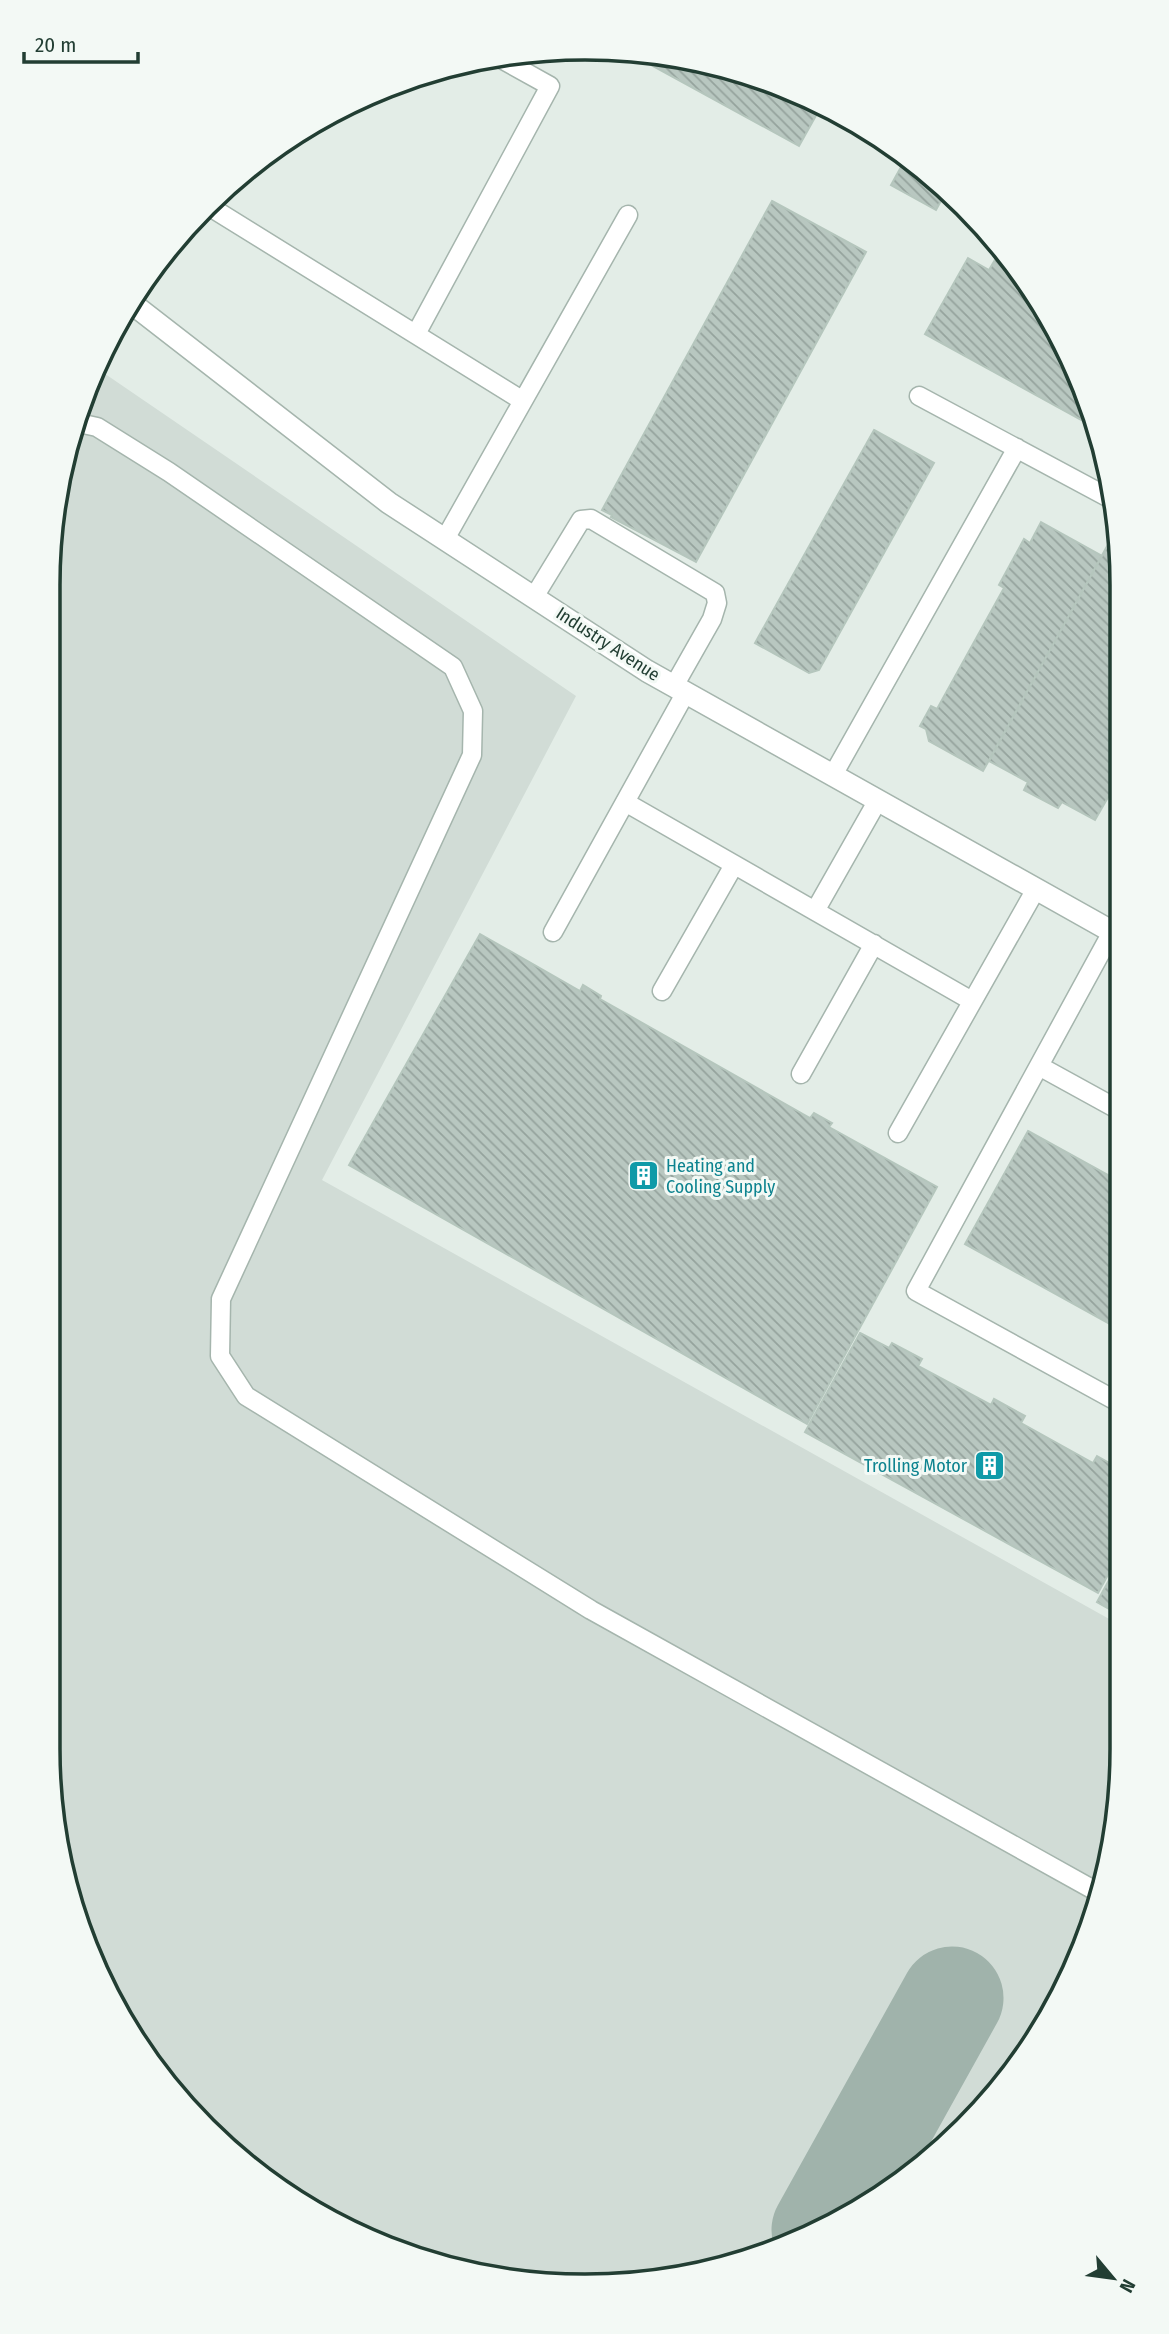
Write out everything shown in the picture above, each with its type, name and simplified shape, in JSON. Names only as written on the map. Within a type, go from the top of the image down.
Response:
[{"type":"street","name":"Industry Avenue","points":[[138,308],[390,503],[534,597],[680,689],[1110,930]]},
{"type":"lane","points":[[416,334],[550,86],[512,65]]},
{"type":"lane","points":[[216,210],[523,401]]},
{"type":"lane","points":[[445,539],[628,215]]},
{"type":"lane","points":[[919,396],[1101,494]]},
{"type":"lane","points":[[84,424],[97,427],[169,471],[453,667],[473,711],[472,755],[221,1298],[220,1356],[246,1396],[591,1611],[1091,1888]]},
{"type":"lane","points":[[833,775],[1017,448]]},
{"type":"lane","points":[[534,597],[581,520],[591,519],[715,593],[717,603],[680,689],[625,802],[553,932]]},
{"type":"lane","points":[[815,911],[878,800]]},
{"type":"lane","points":[[625,802],[972,1001]]},
{"type":"lane","points":[[662,991],[734,865]]},
{"type":"lane","points":[[898,1133],[1036,888]]},
{"type":"lane","points":[[1110,942],[916,1292],[1110,1398]]},
{"type":"lane","points":[[802,1074],[873,944]]},
{"type":"lane","points":[[1039,1066],[1110,1105]]},
{"type":"shaded area","points":[[104,373],[576,696],[322,1180],[1110,1619],[1110,1750],[1105,1818],[1092,1885],[1082,1918],[1055,1982],[1021,2041],[1001,2069],[956,2121],[904,2166],[876,2186],[785,2235],[720,2257],[687,2264],[653,2270],[584,2274],[516,2270],[482,2264],[449,2257],[384,2235],[293,2186],[265,2166],[213,2121],[168,2069],[130,2012],[99,1950],[87,1918],[77,1885],[64,1818],[60,1750],[60,584],[64,516],[70,482],[87,416]]},
{"type":"building","points":[[649,64],[720,77],[785,99],[817,114],[799,146]]},
{"type":"building","points":[[901,166],[942,200],[936,210],[891,185]]},
{"type":"building","points":[[772,201],[866,252],[696,562],[602,510]]},
{"type":"building","points":[[968,258],[989,270],[996,259],[1039,322],[1070,384],[1084,421],[925,334]]},
{"type":"building","points":[[874,430],[934,463],[819,670],[809,673],[755,643]]},
{"type":"building","points":[[1041,522],[1102,556],[983,771],[929,741],[926,729],[920,726],[931,706],[937,709],[1004,588],[999,585],[1024,539],[1030,543]]},
{"type":"building","points":[[1108,545],[1110,794],[1095,820],[1062,802],[1058,808],[1024,790],[1028,782],[989,761]]},
{"type":"building","name":"Heating and Cooling Supply","points":[[480,934],[580,991],[583,985],[601,996],[600,999],[810,1118],[814,1113],[832,1123],[829,1127],[937,1187],[807,1424],[349,1165]]},
{"type":"building","points":[[1028,1131],[1110,1176],[1110,1324],[965,1244]]},
{"type":"building","name":"Trolling Motor","points":[[860,1333],[889,1348],[892,1343],[922,1359],[918,1366],[991,1405],[994,1399],[1025,1416],[1021,1423],[1093,1463],[1097,1456],[1110,1463],[1110,1571],[1098,1593],[805,1432]]},
{"type":"building","points":[[1110,1578],[1110,1609],[1097,1602]]},
{"type":"taxiway","points":[[833,2211],[952,1998]]},
{"type":"place","name":"Heating and Cooling Supply","points":[[643,1176]]},
{"type":"place","name":"Trolling Motor","points":[[990,1466]]}]
